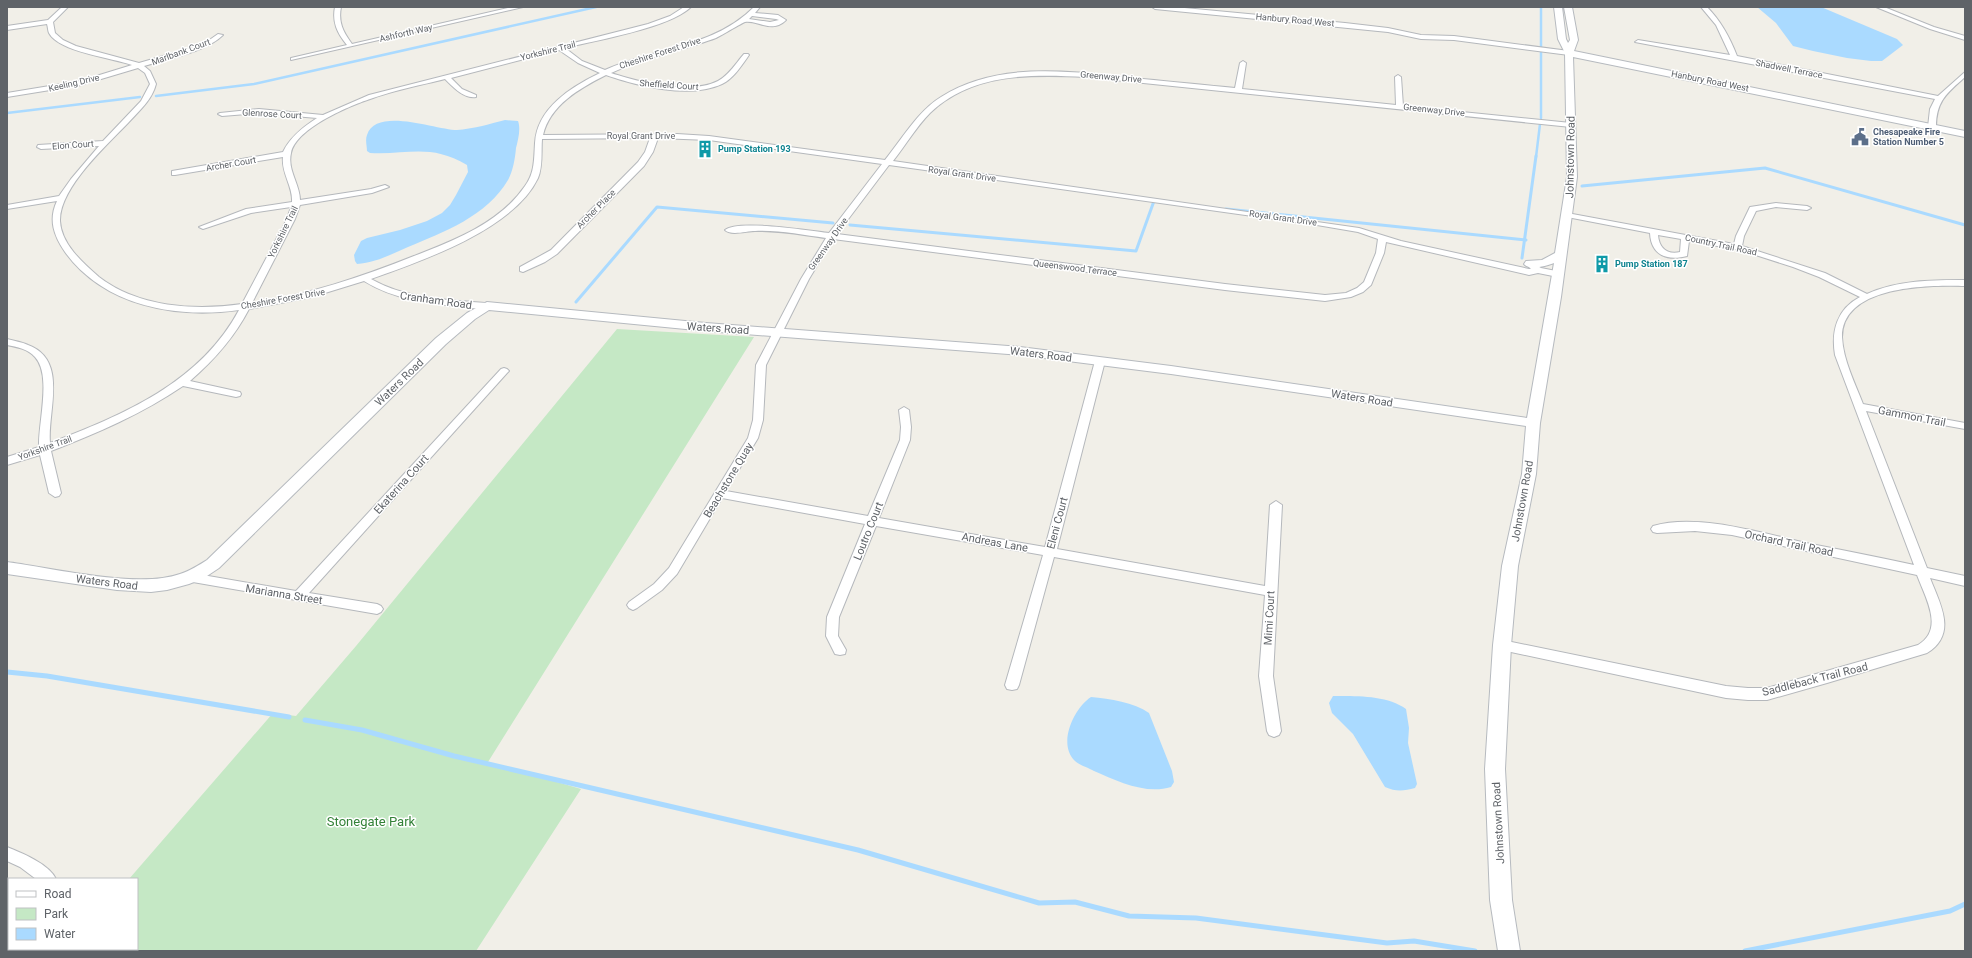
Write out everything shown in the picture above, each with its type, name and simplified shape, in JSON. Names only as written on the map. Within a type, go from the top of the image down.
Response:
[{"type":"main road","name":"Johnstown Road","points":[[1558,7],[1562,39],[1569,53]]},
{"type":"main road","name":"Johnstown Road","points":[[1509,951],[1502,900],[1495,769],[1502,646],[1510,566],[1529,474],[1533,423],[1558,274],[1572,177],[1569,53],[1574,40],[1568,7]]},
{"type":"main road","name":"Hanbury Road West","points":[[1569,53],[1965,134]]},
{"type":"main road","points":[[1534,267],[1544,264],[1561,255]]},
{"type":"main road","name":"Waters Road","points":[[7,568],[126,585],[157,586],[190,578],[213,564],[441,341],[471,316],[486,306],[777,332],[988,348],[1100,360],[1533,423]]},
{"type":"street","points":[[7,28],[50,22],[65,7]]},
{"type":"street","points":[[338,7],[336,23],[340,33],[351,46]]},
{"type":"street","name":"Ashforth Way","points":[[293,59],[520,7]]},
{"type":"street","name":"Yorkshire Trail","points":[[7,460],[45,448],[125,416],[181,382],[213,355],[227,339],[292,219],[298,203],[297,192],[286,165],[286,154],[297,138],[323,117],[340,108],[371,96],[660,22],[680,14],[688,7]]},
{"type":"street","name":"Cheshire Forest Drive","points":[[140,66],[149,74],[153,84],[152,90],[145,101],[77,176],[61,198],[56,214],[56,223],[60,234],[71,255],[102,284],[123,296],[158,305],[204,308],[245,306],[311,295],[366,279],[454,243],[486,225],[511,207],[533,180],[538,160],[539,137],[544,122],[557,104],[578,88],[606,72],[631,62],[713,36],[744,20],[757,7]]},
{"type":"street","name":"Hanbury Road West","points":[[1154,7],[1388,30],[1421,37],[1454,38],[1569,53]]},
{"type":"street","points":[[1704,7],[1720,24],[1726,34],[1734,58]]},
{"type":"street","points":[[1879,7],[1932,28],[1965,38]]},
{"type":"street","points":[[744,20],[772,24],[779,23],[783,20],[778,17],[751,14]]},
{"type":"street","points":[[50,22],[50,32],[62,43],[126,60],[140,66]]},
{"type":"street","name":"Hanbury Road West","points":[[1388,30],[1415,29]]},
{"type":"street","name":"Hanbury Road West","points":[[1427,30],[1454,38]]},
{"type":"street","name":"Marlbank Court","points":[[140,66],[198,47],[220,35]]},
{"type":"street","name":"Shadwell Terrace","points":[[1638,42],[1673,46],[1939,98]]},
{"type":"street","name":"Sheffield Court","points":[[560,48],[580,62],[617,78],[639,83],[699,88],[722,80],[746,55]]},
{"type":"street","points":[[1238,90],[1243,63]]},
{"type":"street","name":"Keeling Drive","points":[[7,95],[80,83],[140,66]]},
{"type":"street","name":"Greenway Drive","points":[[777,332],[805,279],[832,236],[935,103],[956,90],[989,79],[1026,74],[1068,74],[1238,90],[1571,125]]},
{"type":"street","points":[[1932,127],[1931,114],[1939,98],[1965,74]]},
{"type":"street","points":[[446,77],[460,90],[474,96]]},
{"type":"street","points":[[1398,77],[1400,107]]},
{"type":"street","name":"Glenrose Court","points":[[222,114],[254,111],[323,117]]},
{"type":"street","name":"Royal Grant Drive","points":[[539,137],[655,136],[709,138],[1317,223],[1401,238],[1534,267],[1558,274]]},
{"type":"street","name":"Archer Place","points":[[523,269],[542,260],[554,252],[641,164],[649,152],[655,136]]},
{"type":"street","name":"Elon Court","points":[[41,147],[106,143]]},
{"type":"street","name":"Archer Court","points":[[175,173],[286,154]]},
{"type":"street","points":[[203,226],[249,211],[372,191],[385,187]]},
{"type":"street","points":[[7,207],[61,198]]},
{"type":"street","points":[[1738,247],[1740,236],[1753,209],[1776,205],[1807,208]]},
{"type":"street","name":"Country Trail Road","points":[[1567,215],[1738,247],[1796,265],[1822,275],[1867,297]]},
{"type":"street","name":"Queenswood Terrace","points":[[729,230],[754,228],[832,236],[1225,287],[1325,298],[1348,295],[1360,290],[1368,283],[1380,253],[1383,236]]},
{"type":"street","points":[[1654,231],[1655,246],[1658,251],[1672,256],[1684,254],[1685,237]]},
{"type":"street","name":"Cranham Road","points":[[366,279],[384,289],[403,295],[486,306]]},
{"type":"street","name":"Saddleback Trail Road","points":[[1502,646],[1726,692],[1767,694],[1827,678],[1927,646],[1938,631],[1939,618],[1920,571],[1909,535],[1840,355],[1838,332],[1845,315],[1859,301],[1867,297],[1910,285],[1965,283]]},
{"type":"street","name":"Beachstone Quay","points":[[633,605],[658,587],[673,571],[749,446],[756,430],[761,365],[777,332]]},
{"type":"street","points":[[7,342],[26,346],[35,351],[46,364],[50,389],[44,432],[45,448],[55,492]]},
{"type":"street","name":"Eleni Court","points":[[1012,685],[1050,552],[1100,360]]},
{"type":"street","name":"Ekaterina Court","points":[[298,596],[504,371]]},
{"type":"street","points":[[181,382],[236,394]]},
{"type":"street","name":"Gammon Trail","points":[[1859,406],[1965,426]]},
{"type":"street","name":"Loutro Court","points":[[840,650],[832,636],[833,617],[905,440],[906,428],[904,410]]},
{"type":"street","name":"Andreas Lane","points":[[719,494],[1270,591]]},
{"type":"street","name":"Mimi Court","points":[[1274,731],[1268,699],[1266,676],[1276,505]]},
{"type":"street","name":"Orchard Trail Road","points":[[1657,529],[1675,526],[1711,528],[1758,536],[1920,571]]},
{"type":"street","points":[[1920,571],[1965,580]]},
{"type":"street","name":"Marianna Street","points":[[190,578],[377,609]]},
{"type":"street","points":[[7,854],[25,862],[47,878]]},
{"type":"green space","name":"Stonegate Park","points":[[617,329],[754,337],[488,762],[581,789],[476,951],[124,951],[138,950],[138,878],[130,878],[273,713],[296,716],[356,646]]},
{"type":"water","points":[[1757,7],[1821,7],[1897,39],[1903,45],[1882,61],[1847,58],[1793,46],[1776,23]]},
{"type":"water","points":[[505,120],[518,121],[519,124],[519,134],[514,161],[508,180],[489,204],[450,229],[383,258],[357,264],[354,255],[361,241],[427,221],[442,213],[450,205],[468,172],[467,165],[442,154],[430,152],[370,153],[367,151],[366,139],[373,126],[382,122],[394,121],[457,130]]},
{"type":"water","points":[[1333,696],[1371,697],[1390,701],[1406,709],[1409,728],[1408,743],[1417,784],[1415,788],[1407,790],[1393,790],[1385,787],[1353,734],[1332,713],[1329,703]]},
{"type":"water","points":[[1091,697],[1114,700],[1129,704],[1149,713],[1172,771],[1174,782],[1171,787],[1152,789],[1132,786],[1103,775],[1075,761],[1070,754],[1068,745],[1070,727],[1079,709]]},
{"type":"waterway","points":[[156,96],[254,84],[596,7]]},
{"type":"waterway","points":[[1541,7],[1541,47]]},
{"type":"waterway","points":[[1541,51],[1541,118]]},
{"type":"waterway","points":[[7,113],[140,97]]},
{"type":"waterway","points":[[1536,157],[1540,124]]},
{"type":"waterway","points":[[1524,240],[1536,156]]},
{"type":"waterway","points":[[1582,186],[1765,168],[1965,225]]},
{"type":"waterway","points":[[850,225],[1136,251],[1154,201]]},
{"type":"waterway","points":[[576,302],[657,207],[833,223]]},
{"type":"waterway","points":[[1226,209],[1524,240]]},
{"type":"waterway","points":[[1522,258],[1524,240]]},
{"type":"waterway","points":[[7,672],[47,676],[289,717]]},
{"type":"waterway","points":[[305,720],[362,730],[454,756],[858,850],[1039,903],[1075,902],[1129,916],[1196,918],[1387,943],[1414,941],[1475,951]]},
{"type":"waterway","points":[[1745,951],[1950,911],[1965,904]]},
{"type":"place","name":"Chesapeake Fire Station Number 5","points":[[1860,137]]},
{"type":"place","name":"Pump Station 193","points":[[705,149]]},
{"type":"place","name":"Pump Station 187","points":[[1602,264]]}]
